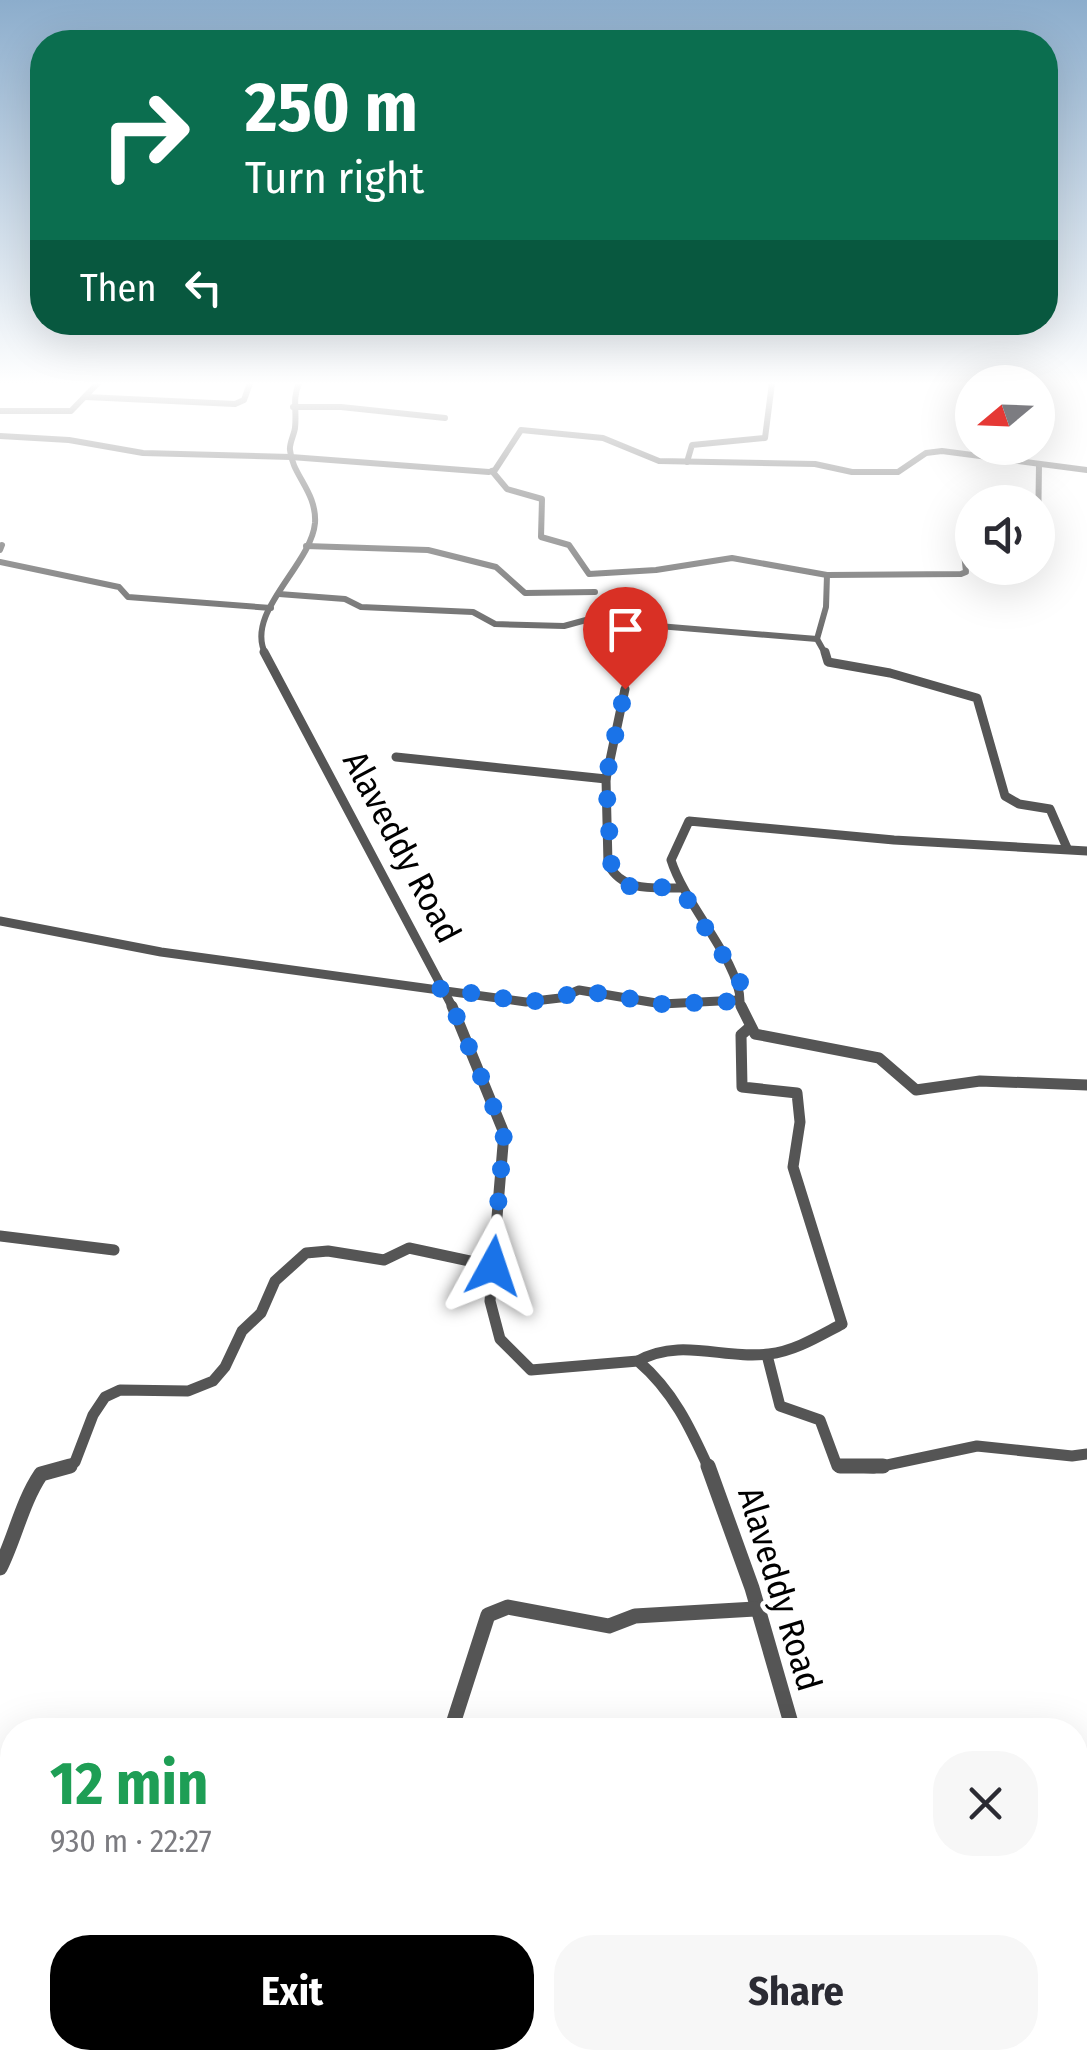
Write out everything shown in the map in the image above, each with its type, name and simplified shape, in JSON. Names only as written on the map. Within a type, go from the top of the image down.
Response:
[{"type":"street","name":"Alaveddy Road","points":[[303,480],[312,496],[315,525],[261,625],[260,644],[452,1005],[504,1133],[490,1300],[500,1339],[532,1370],[638,1361],[650,1366],[680,1401],[712,1472],[789,1718]]},
{"type":"street","points":[[500,480],[507,488],[542,499],[541,536],[570,545],[589,574],[656,570],[732,558],[827,575],[955,574]]},
{"type":"street","points":[[306,546],[428,550],[496,567],[525,593],[595,592]]},
{"type":"street","points":[[0,562],[119,587],[128,596],[271,608]]},
{"type":"street","points":[[817,639],[826,608],[827,575]]},
{"type":"street","points":[[279,594],[345,599],[361,607],[472,612],[495,624],[564,626],[586,620],[817,639],[828,662],[890,673],[977,698],[1005,796],[1019,804],[1050,809],[1067,848]]},
{"type":"street","points":[[625,689],[606,779],[612,875],[628,886],[680,888]]},
{"type":"street","points":[[396,757],[606,779]]},
{"type":"street","points":[[1087,851],[894,840],[690,822],[671,860],[680,888],[740,982],[740,1001],[755,1034],[880,1058],[893,1064],[901,1082],[916,1090],[948,1080],[1023,1079],[1087,1085]]},
{"type":"street","points":[[0,921],[161,952],[526,1002],[560,998],[579,990],[662,1004],[740,1001]]},
{"type":"street","points":[[638,1361],[666,1350],[768,1355],[842,1324],[793,1167],[800,1122],[797,1093],[742,1087],[741,1035],[749,1028]]},
{"type":"street","points":[[0,1236],[114,1250]]},
{"type":"street","points":[[0,1568],[16,1536],[31,1489],[41,1474],[68,1468],[75,1462],[93,1415],[105,1397],[120,1390],[188,1391],[213,1381],[225,1367],[242,1331],[261,1313],[275,1281],[306,1254],[328,1251],[384,1260],[409,1248],[493,1266]]},
{"type":"street","points":[[768,1355],[780,1406],[820,1420],[837,1466],[861,1471],[905,1465],[978,1446],[1072,1456],[1087,1454]]},
{"type":"street","points":[[454,1718],[488,1615],[495,1610],[508,1607],[608,1626],[635,1616],[756,1609]]},
{"type":"route","points":[[493,1266],[504,1133],[452,1005],[440,988],[526,1002],[543,1002],[579,990],[621,994],[662,1004],[740,1001],[740,982],[680,888],[628,886],[612,875],[608,864],[606,779],[625,689]]}]
